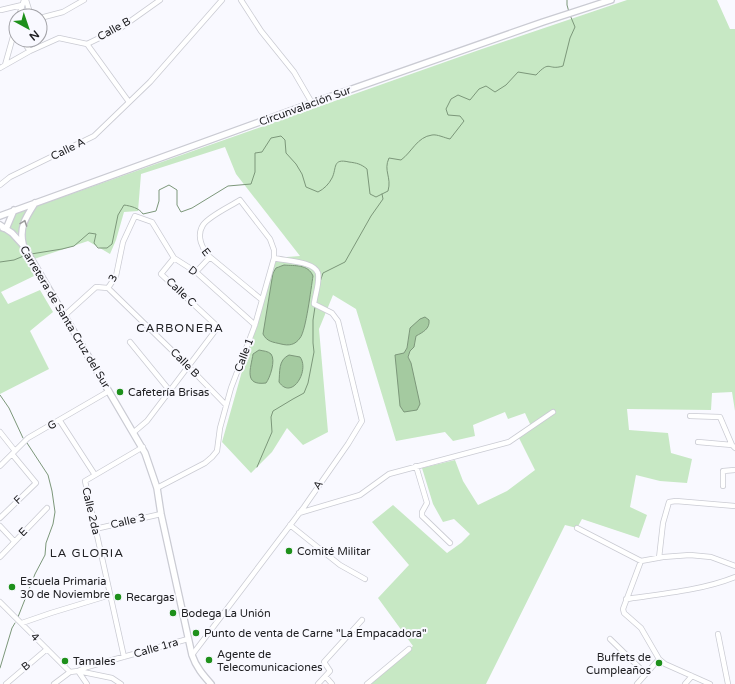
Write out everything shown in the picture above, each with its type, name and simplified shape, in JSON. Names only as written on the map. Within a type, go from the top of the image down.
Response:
[{"type":"main road","name":"Circunvalación Sur","points":[[1,215],[312,103],[611,0]]},
{"type":"main road","points":[[23,245],[21,236],[23,222],[35,203]]},
{"type":"main road","points":[[6,230],[14,210]]},
{"type":"main road","name":"Carretera de Santa Cruz del Sur","points":[[0,226],[23,245],[29,254],[64,316],[143,447],[157,488],[161,514],[192,655],[195,664],[211,684]]},
{"type":"street","points":[[48,16],[63,12],[84,0]]},
{"type":"street","name":"Calle B","points":[[0,68],[30,51],[59,38],[87,44],[122,27],[160,0]]},
{"type":"street","name":"Calle A","points":[[0,185],[10,177],[94,136],[150,82],[222,0]]},
{"type":"street","points":[[241,0],[262,31],[294,72],[312,103]]},
{"type":"street","points":[[1,10],[24,2]]},
{"type":"street","points":[[87,44],[129,102]]},
{"type":"street","points":[[5,65],[10,48]]},
{"type":"street","name":"E","points":[[240,200],[211,218],[203,225],[200,242],[205,252],[210,257],[262,300]]},
{"type":"street","name":"Calle 1","points":[[157,488],[187,473],[212,457],[216,451],[220,428],[231,388],[255,325],[274,258],[274,250],[270,239],[240,200]]},
{"type":"street","name":"D","points":[[135,216],[152,222],[174,258],[196,272],[255,325]]},
{"type":"street","name":"3","points":[[64,316],[96,287],[108,288],[116,276],[124,242],[135,216]]},
{"type":"street","points":[[196,272],[210,257]]},
{"type":"street","name":"Calle C","points":[[174,258],[161,274],[218,327],[188,366]]},
{"type":"street","name":"A","points":[[192,655],[299,513],[348,444],[362,421],[338,321],[332,313],[314,304],[318,272],[316,269],[305,263],[274,258]]},
{"type":"street","name":"Calle B","points":[[108,288],[226,405]]},
{"type":"street","points":[[130,342],[170,391]]},
{"type":"street","points":[[134,432],[147,420],[188,366]]},
{"type":"street","name":"G","points":[[0,466],[28,438],[110,391]]},
{"type":"street","points":[[299,513],[360,495],[388,474],[509,442],[553,412]]},
{"type":"street","points":[[690,416],[720,418],[734,446]]},
{"type":"street","name":"Calle 2da","points":[[60,421],[95,475],[85,481],[124,657]]},
{"type":"street","points":[[0,432],[13,452]]},
{"type":"street","points":[[698,442],[734,446]]},
{"type":"street","points":[[95,475],[143,447]]},
{"type":"street","name":"F","points":[[0,518],[36,483],[13,452]]},
{"type":"street","points":[[416,466],[427,503],[422,512],[422,516],[450,543]]},
{"type":"street","points":[[723,486],[723,471],[735,470]]},
{"type":"street","points":[[659,558],[663,523],[669,502],[676,501],[735,506]]},
{"type":"street","name":"E","points":[[0,557],[46,508]]},
{"type":"street","name":"Calle 3","points":[[95,529],[161,514]]},
{"type":"street","points":[[290,525],[340,565],[365,579]]},
{"type":"street","points":[[0,526],[14,541]]},
{"type":"street","points":[[577,528],[641,561],[690,555],[711,557],[735,566]]},
{"type":"street","points":[[641,561],[622,609],[624,613],[640,628],[659,659],[665,664],[710,684]]},
{"type":"street","points":[[626,599],[678,591],[725,581],[735,577]]},
{"type":"street","points":[[22,623],[110,595]]},
{"type":"street","name":"4","points":[[1,605],[22,623],[70,672]]},
{"type":"street","points":[[318,684],[330,671],[324,662],[362,620]]},
{"type":"street","points":[[718,634],[728,684]]},
{"type":"street","name":"Calle 1ra","points":[[78,671],[87,667],[188,639]]},
{"type":"street","points":[[610,639],[646,674]]},
{"type":"street","name":"B","points":[[5,684],[47,649]]},
{"type":"street","points":[[367,684],[409,649]]},
{"type":"street","points":[[637,684],[659,659]]},
{"type":"street","points":[[78,671],[87,684]]},
{"type":"street","points":[[54,684],[70,672],[78,671],[112,678],[121,684]]},
{"type":"street","points":[[685,684],[692,676]]},
{"type":"street","points":[[326,677],[332,684]]},
{"type":"street","points":[[0,680],[5,684]]},
{"type":"shaded area","points":[[627,0],[717,0],[730,29],[735,29],[735,411],[732,392],[712,393],[711,410],[627,409],[629,430],[668,433],[671,453],[692,459],[687,483],[660,481],[636,475],[630,507],[647,515],[639,538],[582,519],[577,528],[565,525],[486,684],[369,684],[413,646],[378,598],[409,565],[372,522],[393,505],[447,553],[461,543],[470,534],[454,519],[443,522],[433,504],[422,468],[455,460],[463,481],[478,505],[507,491],[535,470],[519,438],[531,426],[525,413],[508,419],[505,412],[473,425],[475,436],[453,441],[445,432],[396,441],[356,309],[333,295],[319,329],[328,432],[303,445],[287,428],[272,452],[251,473],[222,442],[274,258],[300,256],[236,174],[225,147],[141,174],[138,211],[124,212],[116,240],[110,254],[88,241],[34,259],[26,244],[26,226],[37,206],[479,50]],"holes":[[[280,266],[304,267],[311,272],[273,273],[276,268]],[[410,328],[426,330],[416,336],[414,347],[410,351],[408,357],[411,363],[404,353],[407,348]]]},
{"type":"shaded area","points":[[27,209],[20,223],[19,234],[9,227],[15,214]]},
{"type":"shaded area","points":[[0,229],[12,237],[22,249],[34,276],[1,292],[8,304],[40,290],[53,312],[30,331],[49,369],[0,394]]},
{"type":"shaded area","points":[[284,265],[308,269],[313,276],[302,334],[294,344],[289,345],[270,341],[266,339],[263,334],[273,273],[276,268]]},
{"type":"shaded area","points":[[425,317],[429,320],[428,326],[426,330],[416,336],[414,347],[410,351],[408,357],[411,363],[420,404],[417,410],[404,412],[400,406],[395,355],[404,353],[407,348],[410,328],[420,319]]},
{"type":"shaded area","points":[[259,350],[271,354],[273,360],[272,369],[266,383],[254,382],[250,375],[253,354]]},
{"type":"shaded area","points":[[289,355],[300,357],[303,363],[303,369],[298,382],[289,388],[284,387],[279,382],[281,363],[285,357]]},
{"type":"waterway","name":"CARBONERA","points":[[567,0],[569,12]]},
{"type":"waterway","name":"CARBONERA","points":[[31,254],[74,246],[89,233],[96,234],[94,243],[98,248],[107,248],[112,244],[118,215],[124,205],[137,209],[143,214],[156,211],[159,201],[159,190],[169,185],[177,190],[177,205],[181,212],[192,208],[228,186],[251,184],[255,172],[255,153],[262,152],[271,138],[281,136],[285,140],[286,153],[296,164],[302,174],[306,187],[318,192],[331,180],[337,163],[344,161],[359,164],[367,169],[370,194],[376,197],[388,191],[389,182],[387,163],[389,158],[401,160],[418,142],[427,136],[436,135],[450,139],[464,121],[460,116],[448,115],[446,109],[451,99],[458,95],[470,100],[479,89],[486,86],[495,92],[506,85],[518,72],[536,75],[547,66],[563,66],[570,38],[575,27],[570,15]]},
{"type":"waterway","points":[[320,282],[323,273],[345,262],[371,216],[383,199],[382,194]]},
{"type":"waterway","name":"CARBONERA","points":[[0,262],[14,260],[26,255]]},
{"type":"waterway","points":[[257,467],[272,432],[271,417],[273,411],[304,393],[308,383],[314,352],[313,320],[315,307]]},
{"type":"waterway","points":[[0,395],[9,408],[23,438]]},
{"type":"waterway","points":[[18,617],[35,574],[45,555],[46,543],[53,524],[55,512],[48,475],[27,443]]},
{"type":"waterway","points":[[0,668],[12,628],[15,623]]},
{"type":"place","name":"Cafetería Brisas","points":[[120,392]]},
{"type":"place","name":"Comité Militar","points":[[289,551]]},
{"type":"place","name":"Escuela Primaria 30 de Noviembre","points":[[12,587]]},
{"type":"place","name":"Recargas","points":[[118,597]]},
{"type":"place","name":"Bodega La Unión","points":[[173,613]]},
{"type":"place","name":"Punto de venta de Carne \"La Empacadora\"","points":[[196,633]]},
{"type":"place","name":"Agente de Telecomunicaciones","points":[[209,660]]},
{"type":"place","name":"Tamales","points":[[65,661]]},
{"type":"place","name":"Buffets de Cumpleaños","points":[[659,663]]},
{"type":"district","name":"CARBONERA","points":[[180,328]]},
{"type":"district","name":"LA GLORIA","points":[[87,553]]}]
